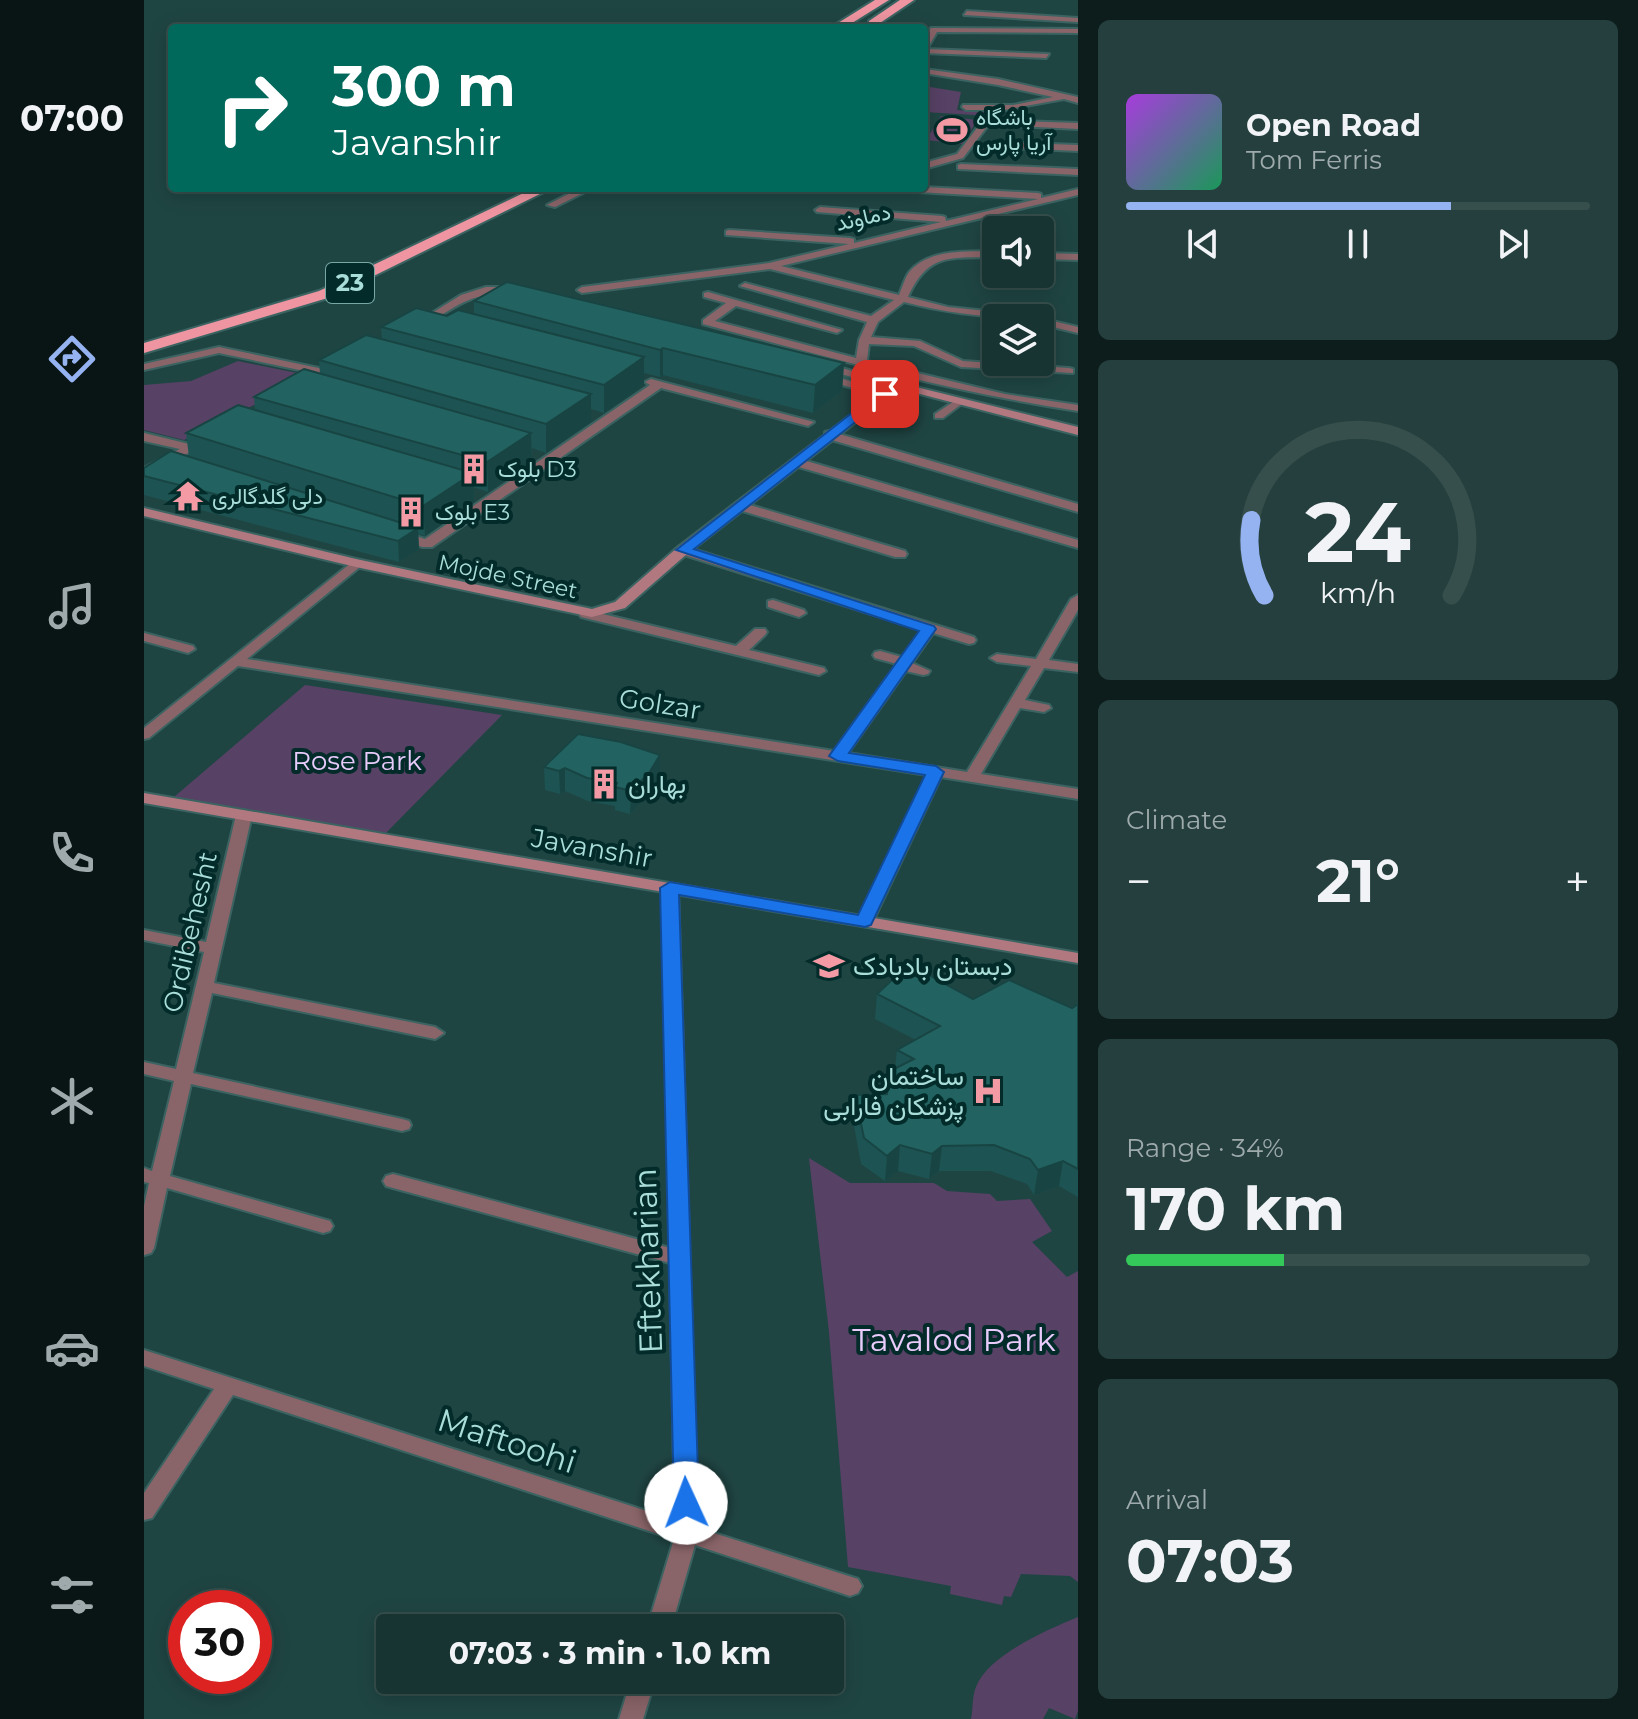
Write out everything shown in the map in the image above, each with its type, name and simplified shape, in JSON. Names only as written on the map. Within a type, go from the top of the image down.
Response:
[{"type":"highway","points":[[843,24],[883,0]]},
{"type":"highway","points":[[856,24],[896,0]]},
{"type":"highway","points":[[870,24],[908,0]]},
{"type":"highway","points":[[881,24],[918,0]]},
{"type":"highway","name":"23","points":[[144,337],[209,320],[313,285],[510,192]]},
{"type":"highway","name":"23","points":[[144,348],[325,294],[537,192]]},
{"type":"main road","name":"Mojde Street","points":[[144,512],[586,614],[606,611],[620,605],[683,550],[829,435],[912,375]]},
{"type":"main road","points":[[892,391],[959,401],[1078,431]]},
{"type":"main road","name":"Javanshir","points":[[144,798],[1078,958]]},
{"type":"street","points":[[967,13],[1078,20]]},
{"type":"street","points":[[928,41],[934,30],[1078,31]]},
{"type":"street","points":[[928,49],[1046,56]]},
{"type":"street","points":[[928,70],[1078,98]]},
{"type":"street","points":[[928,70],[1002,79],[1078,98]]},
{"type":"street","points":[[966,107],[1001,109],[1065,97]]},
{"type":"street","points":[[928,165],[960,156],[990,117],[1001,109]]},
{"type":"street","points":[[1017,124],[1078,126]]},
{"type":"street","points":[[993,145],[1078,148]]},
{"type":"street","points":[[961,167],[1078,172]]},
{"type":"street","points":[[928,190],[1043,198]]},
{"type":"street","name":"دماوند","points":[[582,290],[769,266],[1076,191]]},
{"type":"street","points":[[552,205],[580,192]]},
{"type":"street","points":[[820,210],[946,221]]},
{"type":"street","name":"دماوند","points":[[752,267],[850,241],[946,221]]},
{"type":"street","points":[[729,233],[850,241]]},
{"type":"street","points":[[861,363],[864,340],[873,320],[902,299],[913,274],[927,263],[949,255],[982,254]]},
{"type":"street","points":[[1054,256],[1078,257]]},
{"type":"street","points":[[769,266],[948,310],[982,313]]},
{"type":"street","points":[[745,286],[873,320]]},
{"type":"street","points":[[413,328],[473,291],[501,290],[522,296]]},
{"type":"street","points":[[708,295],[810,330]]},
{"type":"street","points":[[837,330],[731,305],[707,322],[1005,397],[1078,408]]},
{"type":"street","points":[[425,321],[440,325]]},
{"type":"street","points":[[1054,324],[1078,330]]},
{"type":"street","points":[[717,338],[879,381],[892,391]]},
{"type":"street","points":[[864,340],[916,343],[961,364],[1069,371]]},
{"type":"street","points":[[144,367],[219,350],[328,373]]},
{"type":"street","points":[[315,381],[340,367]]},
{"type":"street","points":[[808,373],[892,391]]},
{"type":"street","points":[[644,380],[808,422]]},
{"type":"street","points":[[384,530],[427,544],[659,384]]},
{"type":"street","points":[[939,416],[959,401]]},
{"type":"street","points":[[592,416],[608,420]]},
{"type":"street","points":[[144,473],[224,431]]},
{"type":"street","points":[[829,435],[1078,508]]},
{"type":"street","points":[[144,437],[189,448]]},
{"type":"street","points":[[535,456],[549,460]]},
{"type":"street","points":[[165,462],[179,466]]},
{"type":"street","points":[[796,462],[1078,544]]},
{"type":"street","points":[[477,496],[492,500]]},
{"type":"street","points":[[740,506],[900,554]]},
{"type":"street","points":[[683,550],[969,640]]},
{"type":"street","points":[[144,735],[356,563]]},
{"type":"street","points":[[786,608],[806,590]]},
{"type":"street","points":[[972,777],[1078,599]]},
{"type":"street","points":[[586,614],[819,671]]},
{"type":"street","points":[[838,756],[929,629]]},
{"type":"street","points":[[740,650],[760,632]]},
{"type":"street","points":[[144,637],[188,649]]},
{"type":"street","points":[[880,655],[923,671]]},
{"type":"street","points":[[997,658],[1078,668]]},
{"type":"street","name":"Golzar","points":[[235,661],[1078,794]]},
{"type":"street","points":[[1016,703],[1044,708]]},
{"type":"street","points":[[865,921],[936,772]]},
{"type":"street","name":"Ordibehesht","points":[[144,1248],[151,1177],[183,1076],[244,815]]},
{"type":"street","name":"Eftekharian","points":[[663,1614],[687,1533],[670,888]]},
{"type":"street","points":[[144,935],[213,948]]},
{"type":"street","points":[[204,986],[435,1033]]},
{"type":"street","points":[[144,1068],[402,1125]]},
{"type":"street","points":[[151,1177],[323,1226]]},
{"type":"street","points":[[393,1181],[680,1258]]},
{"type":"street","name":"Maftoohi","points":[[144,1358],[850,1586]]},
{"type":"street","points":[[144,1511],[228,1385]]},
{"type":"street","points":[[633,1718],[639,1694]]},
{"type":"green space","points":[[928,87],[961,92],[957,110],[989,112],[975,115],[928,112]]},
{"type":"green space","name":"باشگاه آریا پارس","points":[[941,116],[977,120],[963,144],[928,140]]},
{"type":"green space","points":[[238,361],[312,376],[184,440],[144,430],[144,385],[191,381]]},
{"type":"green space","name":"Rose Park","points":[[305,685],[502,715],[385,834],[174,797]]},
{"type":"green space","name":"Tavalod Park","points":[[809,1158],[850,1183],[934,1183],[947,1191],[990,1194],[997,1201],[1030,1199],[1052,1231],[1032,1242],[1067,1277],[1078,1271],[1078,1582],[1070,1576],[1021,1574],[1011,1597],[1004,1596],[1002,1605],[950,1594],[951,1586],[848,1567],[829,1332]]},
{"type":"green space","points":[[1078,1617],[1078,1711],[1075,1719],[1049,1708],[1043,1719],[971,1719],[976,1687],[993,1664],[1020,1645]]},
{"type":"building","points":[[507,282],[844,363],[815,385],[663,348],[660,350],[474,301]]},
{"type":"building","points":[[416,308],[447,316],[458,310],[644,357],[604,385],[381,327]]},
{"type":"building","points":[[366,335],[591,394],[546,424],[319,360]]},
{"type":"building","points":[[304,369],[531,433],[487,462],[254,397]]},
{"type":"building","points":[[238,405],[473,473],[423,506],[186,433]]},
{"type":"building","points":[[171,451],[418,528],[398,541],[144,476],[144,468]]},
{"type":"building","points":[[578,734],[621,742],[660,755],[649,773],[631,791],[615,787],[617,783],[587,778],[565,768],[559,771],[544,767]]},
{"type":"building","name":"ساختمان پزشکان فارابی","points":[[909,964],[973,999],[1009,980],[1072,1008],[1078,1004],[1078,1169],[1063,1161],[1038,1170],[1030,1159],[994,1145],[942,1146],[932,1154],[900,1145],[887,1156],[864,1138],[855,1095],[887,1094],[888,1072],[914,1059],[897,1050],[940,1026],[877,994]]},
{"type":"place","name":"باشگاه آریا پارس","points":[[952,130]]},
{"type":"place","name":"بلوک D3","points":[[474,469]]},
{"type":"place","name":"دلی گلدگالری","points":[[188,496]]},
{"type":"place","name":"بلوک E3","points":[[411,512]]},
{"type":"place","name":"بهاران","points":[[604,784]]},
{"type":"place","name":"دبستان بادبادک","points":[[829,966]]},
{"type":"place","name":"ساختمان پزشکان فارابی","points":[[988,1091]]},
{"type":"route","points":[[686,1503],[670,888],[865,921],[936,772],[838,756],[929,629],[683,550],[885,394]]}]
